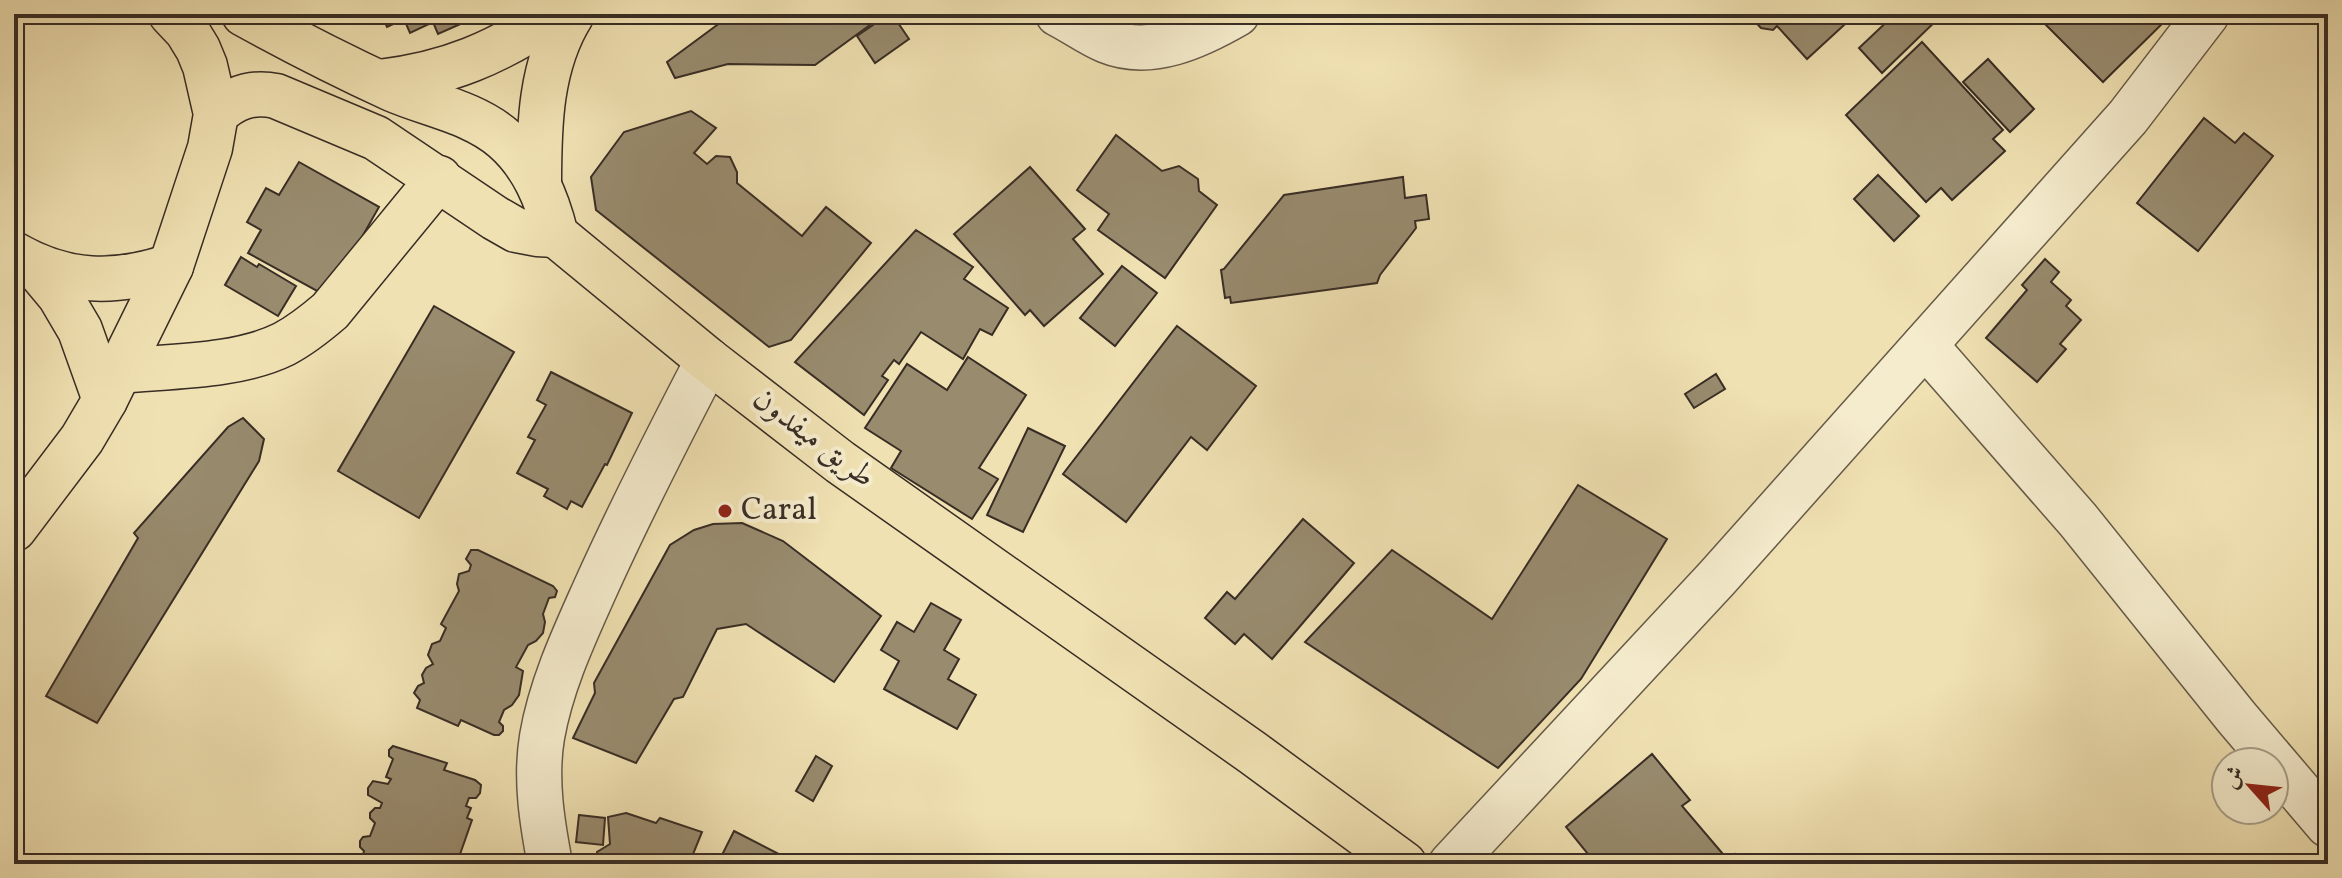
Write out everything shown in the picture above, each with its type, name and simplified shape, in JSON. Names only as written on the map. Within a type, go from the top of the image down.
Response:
[{"type":"main road","points":[[14,529],[82,439],[112,386],[171,266],[210,148],[216,114],[205,66],[187,31],[171,14]]},
{"type":"main road","points":[[216,114],[237,98],[263,94],[276,96],[376,138],[516,230],[556,235],[539,184],[503,138],[469,118],[330,60],[244,14]]},
{"type":"main road","points":[[379,82],[416,78],[452,68],[524,35],[555,14]]},
{"type":"main road","points":[[539,184],[539,132],[545,79],[561,32],[572,14]]},
{"type":"main road","points":[[112,386],[238,360],[284,344],[309,329],[330,311],[439,178]]},
{"type":"main road","name":"طريق ميفدون","points":[[556,235],[708,360],[840,462],[1240,744],[1404,864]]},
{"type":"main road","points":[[24,260],[61,275],[89,279],[144,275],[171,266]]},
{"type":"main road","points":[[24,260],[60,296],[112,386]]},
{"type":"street","points":[[1058,14],[1109,42],[1144,48],[1186,40],[1237,14]]},
{"type":"street","points":[[1451,864],[1668,632],[2128,117],[2207,14]]},
{"type":"street","points":[[1925,345],[2078,520],[2237,718],[2328,825]]},
{"type":"street","points":[[550,864],[539,780],[542,738],[556,682],[612,550],[708,360]]},
{"type":"building","points":[[381,14],[483,14],[438,34],[433,22],[410,33],[404,19],[387,27]]},
{"type":"building","points":[[732,14],[885,14],[815,65],[728,64],[675,78],[667,62]]},
{"type":"building","points":[[889,14],[909,39],[875,63],[857,36]]},
{"type":"building","points":[[1135,14],[1178,14],[1150,35]]},
{"type":"building","points":[[1748,14],[1856,14],[1807,59],[1777,26],[1773,30],[1761,28]]},
{"type":"building","points":[[1895,14],[1943,14],[1882,73],[1859,48]]},
{"type":"building","points":[[2051,14],[2171,15],[2103,82],[2043,22]]},
{"type":"building","points":[[1922,42],[2003,130],[1993,139],[2005,151],[1952,200],[1941,188],[1926,202],[1846,115]]},
{"type":"building","points":[[1988,59],[2034,109],[2010,132],[1963,82]]},
{"type":"building","points":[[691,111],[716,128],[694,153],[707,164],[716,156],[730,157],[737,172],[737,183],[802,236],[826,207],[871,243],[791,340],[769,347],[596,210],[591,177],[624,132]]},
{"type":"building","points":[[2204,118],[2235,143],[2244,133],[2273,156],[2198,251],[2137,203]]},
{"type":"building","points":[[1116,135],[1162,171],[1179,166],[1198,179],[1199,191],[1217,205],[1165,278],[1098,230],[1109,214],[1077,190]]},
{"type":"building","points":[[299,162],[379,207],[328,297],[248,253],[261,230],[247,222],[266,188],[279,195]]},
{"type":"building","points":[[1030,167],[1085,229],[1073,239],[1103,274],[1044,326],[1030,310],[1025,315],[954,234]]},
{"type":"building","points":[[1878,175],[1919,216],[1894,241],[1854,199]]},
{"type":"building","points":[[1403,177],[1405,198],[1426,195],[1429,219],[1415,221],[1416,228],[1377,283],[1231,303],[1230,297],[1225,298],[1221,270],[1284,195]]},
{"type":"building","points":[[916,230],[973,267],[964,279],[1008,308],[992,335],[980,329],[963,359],[921,332],[899,364],[894,360],[882,376],[888,380],[864,415],[795,362]]},
{"type":"building","points":[[241,257],[296,286],[278,316],[225,285]]},
{"type":"building","points":[[2045,259],[2059,272],[2051,282],[2071,300],[2066,306],[2081,320],[2060,344],[2066,349],[2037,382],[1986,338],[2027,290],[2022,285]]},
{"type":"building","points":[[1122,266],[1157,293],[1115,346],[1080,318]]},
{"type":"building","points":[[434,306],[514,352],[419,518],[338,471]]},
{"type":"building","points":[[1177,326],[1256,386],[1207,450],[1191,437],[1126,522],[1063,474]]},
{"type":"building","points":[[968,357],[1026,395],[979,468],[998,479],[972,519],[891,468],[901,451],[865,428],[907,364],[947,390]]},
{"type":"building","points":[[551,372],[632,413],[582,507],[571,501],[567,509],[544,496],[548,489],[517,473],[535,440],[528,437],[546,405],[537,400]]},
{"type":"building","points":[[1716,374],[1725,389],[1694,408],[1685,394]]},
{"type":"building","points":[[243,418],[264,439],[259,461],[97,723],[46,696],[138,538],[134,533],[228,427]]},
{"type":"building","points":[[1028,428],[1065,446],[1023,532],[987,515]]},
{"type":"building","points":[[1578,485],[1667,539],[1581,679],[1498,768],[1305,642],[1392,550],[1492,619]]},
{"type":"building","points":[[1303,519],[1354,563],[1272,659],[1244,634],[1235,644],[1205,618],[1227,592],[1235,599]]},
{"type":"building","points":[[742,523],[783,541],[881,616],[834,682],[746,624],[717,629],[683,697],[674,699],[636,763],[573,738],[595,693],[594,683],[670,545],[694,530],[713,524]]},
{"type":"building","points":[[471,550],[478,550],[553,586],[557,591],[555,597],[549,598],[543,614],[543,633],[528,645],[516,667],[523,671],[519,695],[504,710],[499,722],[503,731],[499,735],[461,720],[458,726],[417,708],[420,700],[414,693],[424,683],[422,675],[426,668],[433,664],[428,655],[432,644],[440,641],[446,628],[441,624],[459,591],[459,574],[469,571],[471,565],[466,559]]},
{"type":"building","points":[[931,603],[961,620],[944,650],[959,659],[948,679],[976,695],[957,729],[884,689],[899,661],[881,650],[897,622],[914,632]]},
{"type":"building","points":[[393,746],[447,763],[444,770],[481,785],[480,793],[476,798],[469,798],[466,806],[471,808],[467,818],[472,820],[458,860],[445,855],[443,861],[446,864],[376,864],[362,859],[364,851],[360,841],[370,836],[375,823],[370,813],[380,808],[382,803],[368,795],[368,788],[373,781],[388,784],[391,779],[386,777],[393,759],[389,756],[389,750]]},
{"type":"building","points":[[1652,754],[1690,800],[1682,806],[1728,860],[1735,854],[1743,864],[1596,864],[1566,827]]},
{"type":"building","points":[[816,756],[832,766],[813,801],[796,791]]},
{"type":"building","points":[[626,813],[656,823],[660,818],[702,832],[689,864],[599,864],[597,852],[610,844],[608,817]]},
{"type":"building","points":[[579,815],[605,818],[603,845],[576,842]]},
{"type":"building","points":[[734,831],[798,864],[723,864],[719,861]]},
{"type":"place","name":"Caral","points":[[725,511]]}]
